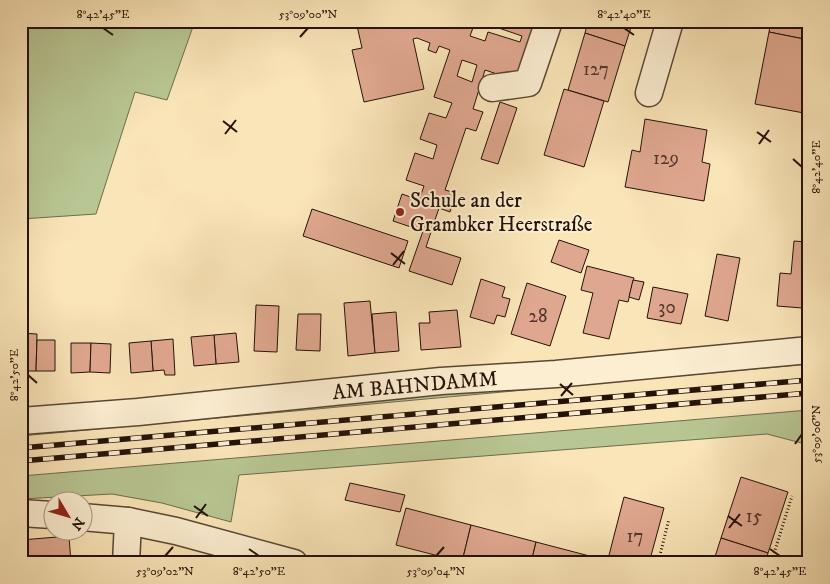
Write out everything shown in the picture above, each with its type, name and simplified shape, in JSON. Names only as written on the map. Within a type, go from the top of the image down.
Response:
[{"type":"street","points":[[492,88],[528,84],[549,21]]},
{"type":"street","points":[[648,93],[670,21]]},
{"type":"street","name":"AM BAHNDAMM","points":[[21,420],[138,412],[441,381],[556,374],[809,350]]},
{"type":"street","points":[[21,513],[42,514]]},
{"type":"street","points":[[92,519],[128,521],[176,530],[294,563]]},
{"type":"street","points":[[126,563],[128,521]]},
{"type":"path","points":[[772,563],[792,496]]},
{"type":"path","points":[[658,563],[669,519]]},
{"type":"green space","points":[[21,21],[195,21],[167,100],[135,92],[96,214],[21,219]]},
{"type":"green space","points":[[809,357],[809,364],[21,436],[21,430]]},
{"type":"green space","points":[[809,410],[809,445],[767,434],[239,475],[231,522],[162,503],[112,494],[92,495],[92,492],[42,492],[42,498],[21,499],[21,476]]},
{"type":"building","points":[[356,21],[463,21],[474,25],[470,36],[485,41],[488,32],[520,42],[522,36],[490,25],[492,21],[535,21],[515,80],[485,70],[473,109],[483,112],[476,131],[466,128],[445,190],[456,193],[450,212],[439,208],[426,247],[461,258],[452,285],[409,271],[423,231],[393,221],[402,194],[419,200],[424,186],[406,180],[415,153],[433,159],[437,145],[420,139],[429,113],[446,118],[452,103],[434,97],[450,50],[439,46],[436,53],[428,50],[430,43],[417,38],[413,39],[424,89],[364,102],[352,50],[362,48]],"holes":[[[462,60],[477,65],[472,82],[457,76]]]},
{"type":"building","points":[[588,21],[633,21],[625,46],[585,33]]},
{"type":"building","points":[[771,21],[809,21],[809,40],[769,32]]},
{"type":"building","points":[[769,32],[809,40],[809,89],[804,113],[755,104]]},
{"type":"building","points":[[585,33],[625,46],[608,102],[568,90]]},
{"type":"building","points":[[564,89],[604,101],[584,167],[544,155]]},
{"type":"building","points":[[500,102],[517,108],[498,164],[481,159]]},
{"type":"building","points":[[645,119],[707,130],[702,162],[710,164],[704,201],[625,187],[632,150],[640,152]]},
{"type":"building","points":[[312,209],[408,241],[399,268],[303,236]]},
{"type":"building","points":[[559,240],[589,250],[581,273],[551,262]]},
{"type":"building","points":[[794,241],[807,242],[802,308],[777,306],[780,273],[791,274]]},
{"type":"building","points":[[717,254],[740,258],[728,321],[705,316]]},
{"type":"building","points":[[805,263],[809,263],[809,309],[802,308]]},
{"type":"building","points":[[587,266],[634,278],[628,302],[619,300],[609,339],[583,333],[593,293],[581,290]]},
{"type":"building","points":[[481,279],[505,287],[502,297],[510,299],[505,317],[497,315],[494,324],[470,317]]},
{"type":"building","points":[[633,280],[644,282],[639,300],[629,297]]},
{"type":"building","points":[[527,283],[566,296],[550,346],[511,334]]},
{"type":"building","points":[[653,287],[688,294],[681,324],[647,318]]},
{"type":"building","points":[[370,301],[375,353],[348,356],[344,303]]},
{"type":"building","points":[[256,305],[279,306],[277,352],[254,351]]},
{"type":"building","points":[[457,310],[461,347],[421,350],[419,323],[430,323],[429,312]]},
{"type":"building","points":[[396,312],[399,351],[375,353],[372,314]]},
{"type":"building","points":[[298,314],[321,314],[320,351],[296,350]]},
{"type":"building","points":[[21,333],[37,334],[36,371],[21,371]]},
{"type":"building","points":[[236,333],[239,362],[216,364],[214,335]]},
{"type":"building","points":[[214,335],[216,364],[194,366],[191,337]]},
{"type":"building","points":[[173,339],[175,375],[165,375],[164,370],[153,371],[151,341]]},
{"type":"building","points":[[37,340],[55,340],[55,371],[36,371]]},
{"type":"building","points":[[151,341],[153,371],[131,373],[129,343]]},
{"type":"building","points":[[71,343],[91,343],[90,372],[71,373]]},
{"type":"building","points":[[91,343],[111,344],[110,373],[90,372]]},
{"type":"building","points":[[741,477],[788,492],[768,553],[721,538]]},
{"type":"building","points":[[350,483],[405,495],[400,512],[345,500]]},
{"type":"building","points":[[624,497],[664,508],[649,563],[607,563]]},
{"type":"building","points":[[406,508],[471,525],[462,562],[396,545]]},
{"type":"building","points":[[471,525],[536,542],[531,563],[462,562]]},
{"type":"building","points":[[42,538],[42,542],[69,542],[71,563],[21,563],[21,540]]},
{"type":"building","points":[[721,538],[768,553],[765,563],[713,563]]},
{"type":"building","points":[[536,542],[601,559],[600,563],[531,563]]},
{"type":"railway","points":[[21,448],[809,380]]},
{"type":"railway","points":[[21,461],[809,393]]},
{"type":"place","name":"Schule an der Grambker Heerstraße","points":[[400,212]]}]
